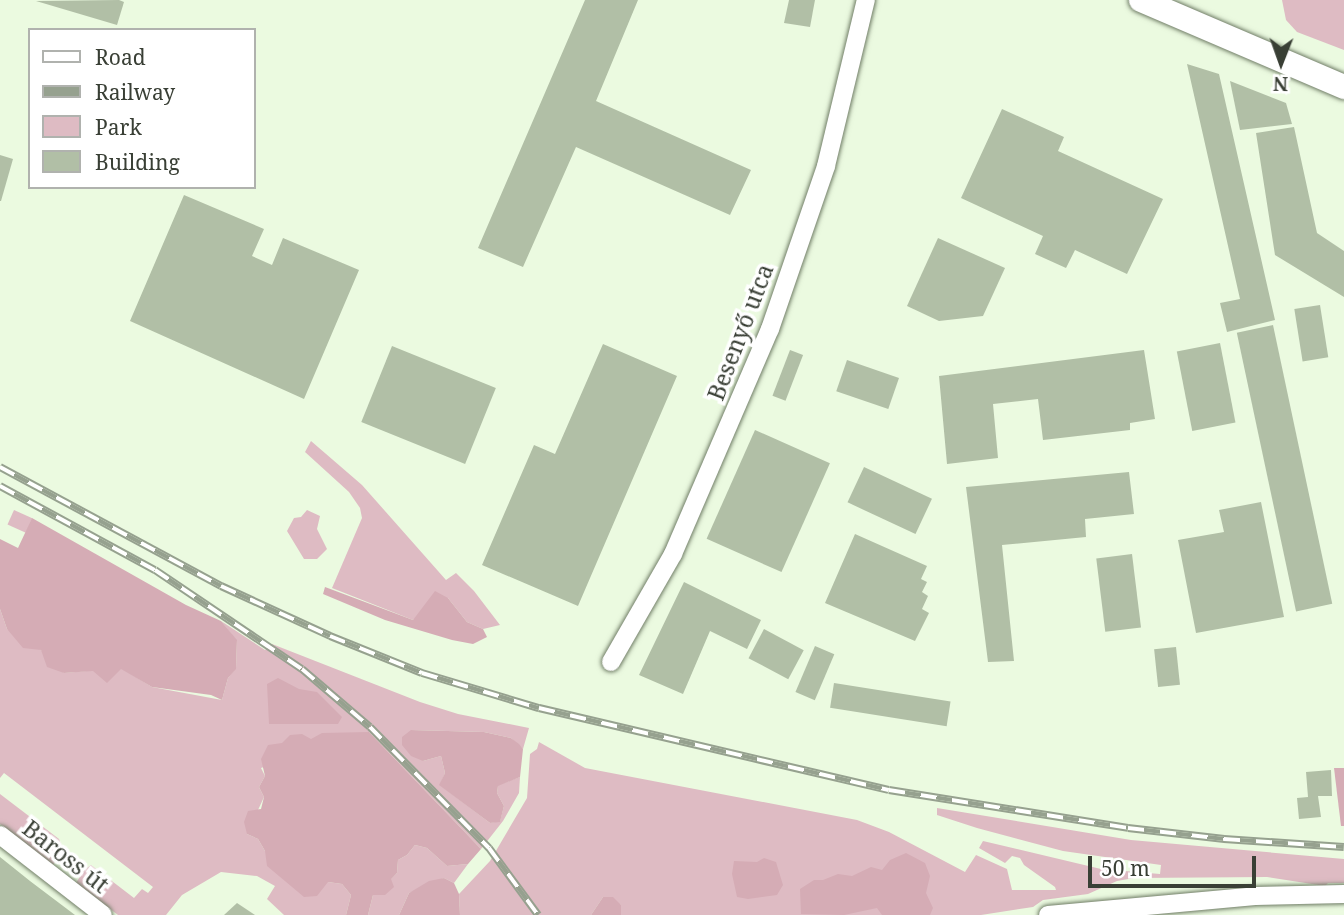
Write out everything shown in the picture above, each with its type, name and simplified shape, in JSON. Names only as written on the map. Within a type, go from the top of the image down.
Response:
[{"type":"main road","points":[[1141,0],[1344,87]]},
{"type":"street","name":"Besenyő utca","points":[[611,662],[673,554],[770,329],[825,166],[866,0]]},
{"type":"street","name":"Baross út","points":[[0,835],[103,915]]},
{"type":"street","points":[[1048,915],[1241,897],[1344,894]]},
{"type":"green space","points":[[1282,0],[1344,0],[1344,50],[1297,32],[1286,20]]},
{"type":"green space","points":[[311,441],[362,485],[446,580],[456,573],[474,591],[500,625],[483,629],[467,622],[448,598],[413,620],[332,588],[362,518],[360,508],[349,492],[305,452]]},
{"type":"green space","points":[[14,510],[32,518],[26,533],[7,525]]},
{"type":"green space","points":[[307,510],[320,516],[317,529],[327,549],[317,559],[304,559],[287,531],[294,518],[301,517]]},
{"type":"green space","points":[[0,609],[7,629],[41,650],[64,673],[121,668],[152,687],[222,700],[228,678],[236,668],[237,641],[221,621],[265,650],[272,644],[420,702],[458,714],[529,728],[523,749],[511,738],[484,732],[411,730],[423,761],[441,756],[445,773],[440,785],[490,823],[500,821],[504,806],[497,793],[498,785],[520,777],[519,793],[503,821],[481,849],[369,732],[261,768],[265,776],[259,787],[264,797],[247,834],[258,839],[265,851],[328,882],[342,884],[351,895],[346,915],[284,915],[267,899],[275,886],[257,876],[221,872],[182,895],[166,915],[118,915],[76,883],[84,870],[91,865],[134,898],[142,889],[148,893],[153,887],[4,773],[0,778]]},
{"type":"green space","points":[[539,742],[585,768],[857,820],[889,832],[965,872],[976,855],[1007,869],[1012,890],[1056,890],[1024,865],[1020,858],[1012,856],[1005,863],[979,848],[983,841],[1101,869],[1160,874],[1161,865],[1063,851],[937,815],[937,808],[1131,840],[1344,859],[1344,883],[1328,883],[1325,886],[1267,877],[1134,878],[1117,881],[1088,894],[1043,900],[1033,907],[981,915],[621,915],[621,905],[603,897],[591,915],[460,915],[459,894],[490,861],[527,798],[530,754],[537,749]]},
{"type":"green space","points":[[0,794],[59,839],[63,850],[53,865],[0,824]]},
{"type":"green space","points":[[415,845],[427,848],[447,866],[468,864],[454,883],[444,878],[409,893],[399,915],[368,915],[373,895],[397,873],[398,860],[407,855]]},
{"type":"shaded area","points":[[32,518],[186,605],[221,621],[237,640],[236,669],[228,678],[222,700],[211,695],[152,687],[121,669],[107,683],[93,671],[64,673],[47,667],[41,650],[23,648],[7,629],[0,609],[0,539],[18,548]]},
{"type":"shaded area","points":[[325,587],[413,620],[435,591],[448,598],[467,622],[483,629],[487,637],[473,644],[385,620],[323,594]]},
{"type":"shaded area","points":[[278,678],[299,689],[317,692],[342,717],[338,724],[269,724],[267,684]]},
{"type":"shaded area","points":[[411,730],[484,732],[511,738],[519,744],[523,749],[520,777],[498,786],[497,793],[504,806],[500,822],[490,823],[439,785],[445,773],[441,756],[423,761],[411,756],[402,745],[402,737]]},
{"type":"shaded area","points":[[369,732],[481,849],[468,864],[447,866],[427,848],[415,845],[407,855],[398,860],[397,873],[391,879],[394,887],[385,895],[373,895],[368,915],[346,915],[351,895],[342,884],[328,882],[317,896],[304,897],[267,866],[265,851],[258,839],[247,834],[244,822],[248,811],[261,809],[264,797],[259,787],[265,776],[261,759],[268,745],[282,743],[290,735],[302,734],[311,739],[322,733]]},
{"type":"shaded area","points":[[1334,768],[1344,768],[1344,826],[1341,826]]},
{"type":"shaded area","points":[[906,853],[925,863],[930,876],[926,893],[933,908],[930,915],[882,915],[877,908],[844,915],[801,914],[800,889],[814,880],[823,880],[838,874],[852,876],[871,867],[882,870],[890,860]]},
{"type":"shaded area","points":[[764,858],[776,862],[783,885],[777,895],[748,899],[737,897],[732,874],[734,861],[757,862]]},
{"type":"shaded area","points":[[444,878],[454,883],[459,894],[460,915],[399,915],[409,893],[429,881]]},
{"type":"shaded area","points":[[603,897],[613,897],[621,905],[621,915],[591,915]]},
{"type":"building","points":[[585,0],[638,0],[596,101],[751,170],[730,215],[576,147],[523,267],[478,248]]},
{"type":"building","points":[[789,0],[815,0],[810,27],[784,23]]},
{"type":"building","points":[[36,1],[124,2],[117,25]]},
{"type":"building","points":[[1187,64],[1219,74],[1275,320],[1227,332],[1220,303],[1240,299]]},
{"type":"building","points":[[1230,81],[1286,103],[1292,124],[1240,130]]},
{"type":"building","points":[[1002,109],[1064,137],[1058,151],[1163,199],[1127,274],[1075,250],[1066,268],[1035,254],[1043,236],[961,198]]},
{"type":"building","points":[[1294,127],[1317,233],[1344,251],[1344,297],[1275,255],[1256,133]]},
{"type":"building","points":[[0,155],[13,159],[1,201],[0,201]]},
{"type":"building","points":[[184,195],[264,229],[252,256],[272,265],[283,238],[359,270],[304,399],[130,321]]},
{"type":"building","points":[[938,238],[1005,268],[983,316],[939,321],[907,306]]},
{"type":"building","points":[[1320,305],[1328,357],[1303,361],[1294,309]]},
{"type":"building","points":[[1273,325],[1332,604],[1296,611],[1237,333]]},
{"type":"building","points":[[1220,343],[1235,423],[1192,431],[1177,351]]},
{"type":"building","points":[[603,344],[677,376],[578,606],[482,565],[534,445],[555,454]]},
{"type":"building","points":[[392,346],[496,388],[465,464],[361,422]]},
{"type":"building","points":[[790,350],[803,355],[786,401],[772,396]]},
{"type":"building","points":[[1144,350],[1155,419],[1130,423],[1130,430],[1043,440],[1038,399],[993,404],[998,458],[947,464],[939,376]]},
{"type":"building","points":[[847,360],[899,378],[888,409],[836,391]]},
{"type":"building","points":[[755,430],[830,463],[782,572],[707,539]]},
{"type":"building","points":[[864,467],[932,499],[915,534],[848,502]]},
{"type":"building","points":[[1129,472],[1134,514],[1085,519],[1086,537],[1002,545],[1014,661],[988,662],[966,487]]},
{"type":"building","points":[[1261,502],[1284,617],[1196,633],[1178,540],[1224,532],[1219,510]]},
{"type":"building","points":[[855,534],[927,566],[921,579],[927,582],[922,592],[928,596],[922,609],[929,613],[915,641],[825,603]]},
{"type":"building","points":[[1132,554],[1141,627],[1105,632],[1096,558]]},
{"type":"building","points":[[684,582],[761,620],[747,649],[710,631],[683,694],[639,675]]},
{"type":"building","points":[[764,629],[804,650],[788,679],[749,658]]},
{"type":"building","points":[[815,646],[834,654],[815,700],[795,692]]},
{"type":"building","points":[[1176,647],[1180,685],[1158,687],[1154,649]]},
{"type":"building","points":[[834,683],[951,701],[947,726],[830,708]]},
{"type":"building","points":[[1331,770],[1332,796],[1318,796],[1321,817],[1299,819],[1297,798],[1308,797],[1306,772]]},
{"type":"building","points":[[0,857],[30,881],[75,915],[0,915]]},
{"type":"building","points":[[237,903],[255,915],[224,915]]},
{"type":"railway","points":[[0,467],[221,586],[330,636],[422,673],[539,708],[889,790],[1128,828],[1224,839],[1344,847]]},
{"type":"railway","points":[[0,486],[155,570],[302,669],[370,727],[489,848],[538,915]]}]
